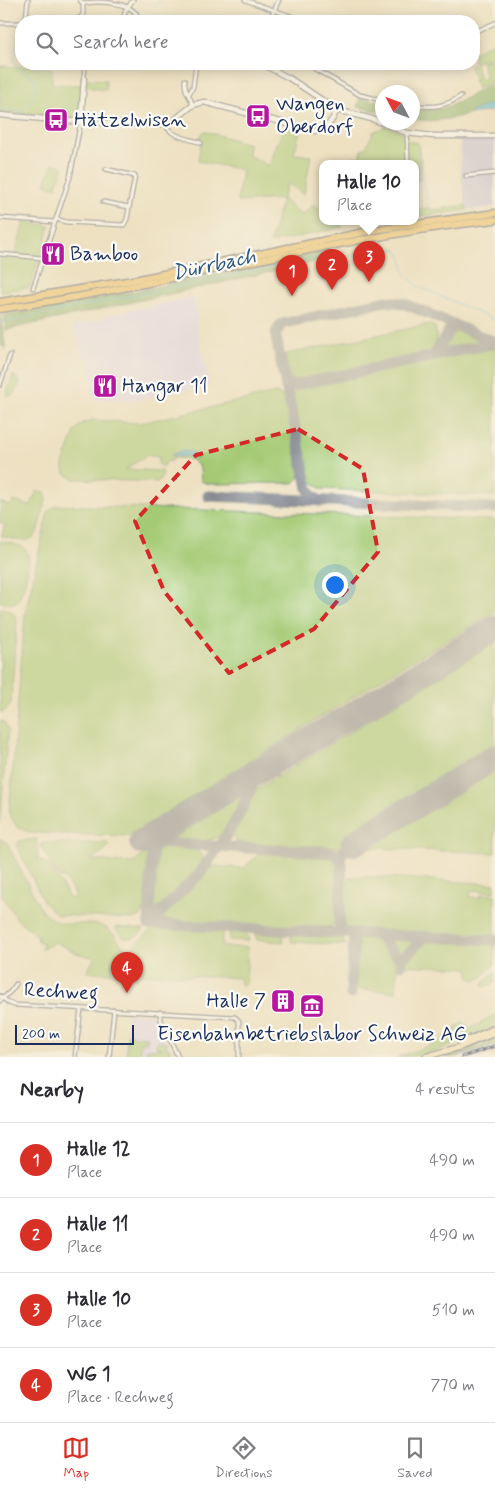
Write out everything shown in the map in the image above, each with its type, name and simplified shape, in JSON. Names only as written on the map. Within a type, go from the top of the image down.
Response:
[{"type":"highway","points":[[419,222],[495,213]]},
{"type":"highway","points":[[0,309],[135,287],[379,237],[495,220]]},
{"type":"highway","points":[[0,302],[120,282],[404,225]]},
{"type":"main road","points":[[444,1051],[495,1028]]},
{"type":"main road","points":[[425,1057],[463,1046],[495,1033]]},
{"type":"street","points":[[26,15],[28,0]]},
{"type":"street","points":[[80,0],[83,4],[82,15]]},
{"type":"street","points":[[125,15],[128,0]]},
{"type":"street","points":[[127,7],[133,0]]},
{"type":"street","points":[[245,0],[288,15]]},
{"type":"street","points":[[271,15],[279,0]]},
{"type":"street","points":[[83,4],[91,1],[127,7],[133,9],[136,14]]},
{"type":"street","points":[[0,23],[15,22]]},
{"type":"street","points":[[480,29],[495,23]]},
{"type":"street","points":[[33,288],[70,177],[81,121],[85,70]]},
{"type":"street","points":[[190,94],[195,70]]},
{"type":"street","points":[[274,70],[337,110],[372,119],[407,133],[433,136],[495,136]]},
{"type":"street","points":[[317,70],[360,95],[375,98]]},
{"type":"street","points":[[185,80],[184,86],[190,94],[192,105]]},
{"type":"street","points":[[420,107],[427,108],[443,106],[461,96]]},
{"type":"street","points":[[0,115],[156,125],[174,120],[192,105],[201,102],[314,131],[322,130],[330,123],[337,110]]},
{"type":"street","points":[[165,124],[172,133],[201,143]]},
{"type":"street","points":[[407,133],[408,160]]},
{"type":"street","points":[[0,218],[124,225],[135,176],[106,170]]},
{"type":"street","points":[[466,176],[495,173]]},
{"type":"street","points":[[103,202],[129,207]]},
{"type":"street","points":[[0,254],[42,258]]},
{"type":"street","points":[[0,385],[10,354]]},
{"type":"street","points":[[2,997],[16,984]]},
{"type":"street","name":"Rechweg","points":[[0,1001],[2,997],[14,1005],[234,1016],[238,1018],[239,1057]]},
{"type":"street","points":[[75,1057],[81,1009]]},
{"type":"street","points":[[109,1057],[114,1010]]},
{"type":"street","points":[[160,1012],[161,1020],[178,1057]]},
{"type":"highlighted area","points":[[298,429],[363,469],[378,552],[314,629],[229,673],[164,591],[135,521],[196,455]]},
{"type":"shaded area","points":[[460,138],[495,139],[495,207],[467,210],[461,175]]},
{"type":"shaded area","points":[[193,297],[198,320],[196,324],[210,385],[139,400],[93,399],[90,386],[94,385],[88,357],[83,358],[78,335],[75,336],[73,326],[102,319],[107,315]]},
{"type":"shaded area","points":[[127,1013],[156,1015],[174,1057],[124,1057]]},
{"type":"shaded area","points":[[495,1043],[495,1051],[477,1057],[445,1057]]},
{"type":"green space","points":[[495,41],[495,56],[480,61],[480,49]]},
{"type":"green space","points":[[490,59],[495,72],[495,80],[477,89],[471,70],[477,70],[480,78],[486,77],[481,62]]},
{"type":"green space","points":[[0,66],[15,67],[15,70],[52,70],[52,84],[82,85],[81,117],[0,112]]},
{"type":"green space","points":[[87,79],[106,80],[106,90],[86,87]]},
{"type":"green space","points":[[495,82],[495,103],[471,111],[470,114],[448,119],[420,120],[420,108],[444,108]]},
{"type":"green space","points":[[360,98],[375,101],[375,111],[357,107]]},
{"type":"green space","points":[[283,127],[300,132],[294,154],[311,156],[304,195],[288,183],[282,199],[237,202],[242,170],[198,161],[201,142],[199,139],[204,131],[249,144],[248,155],[269,166]]},
{"type":"green space","points":[[398,130],[407,133],[407,141],[418,143],[421,166],[419,169],[419,160],[352,160],[352,157],[360,158],[362,149],[365,149],[374,131]]},
{"type":"green space","points":[[53,163],[64,167],[55,188],[45,184]]},
{"type":"green space","points":[[282,199],[302,215],[314,204],[319,208],[319,225],[340,225],[343,227],[270,243]]},
{"type":"green space","points":[[466,205],[467,210],[419,216],[419,209],[430,208],[431,210]]},
{"type":"green space","points":[[24,221],[50,226],[30,287],[0,292],[0,255],[15,256]]},
{"type":"green space","points":[[322,252],[324,260],[6,330],[4,315],[117,295]]},
{"type":"green space","points":[[0,315],[6,350],[2,345],[0,346]]},
{"type":"green space","points":[[430,324],[435,327],[436,338],[435,345],[427,354],[302,382],[294,381],[288,377],[283,359],[286,354]]},
{"type":"green space","points":[[460,331],[486,342],[440,351],[450,334]]},
{"type":"green space","points":[[495,349],[495,496],[321,489],[309,479],[292,398],[300,388],[473,351]]},
{"type":"green space","points":[[13,375],[19,380],[20,384],[13,395],[6,396]]},
{"type":"green space","points":[[276,393],[283,396],[287,405],[301,470],[299,478],[294,483],[209,484],[201,481],[200,467],[191,459],[173,458],[162,467],[158,464],[159,457],[148,455],[125,469],[161,471],[163,474],[158,482],[74,479],[65,474],[63,464],[76,429],[83,423],[92,420],[140,423]]},
{"type":"green space","points":[[37,491],[45,492],[47,497],[37,533],[25,540],[1,536],[5,525],[0,523],[0,502],[10,506],[14,501],[30,506]]},
{"type":"green space","points":[[56,505],[495,520],[495,612],[400,668],[128,836],[30,833],[17,827],[9,814],[25,614],[48,512]]},
{"type":"green space","points":[[0,541],[21,546],[28,554],[28,568],[22,593],[14,603],[0,602]]},
{"type":"green space","points":[[0,608],[11,611],[17,620],[11,703],[4,712],[0,712]]},
{"type":"green space","points":[[495,643],[495,853],[239,843],[233,838],[233,832],[256,790]]},
{"type":"green space","points":[[0,721],[4,722],[8,730],[0,823]]},
{"type":"green space","points":[[238,796],[241,799],[229,824],[218,837],[201,841],[172,839]]},
{"type":"green space","points":[[0,838],[7,843],[40,908],[46,914],[62,923],[100,925],[108,929],[117,939],[125,949],[125,958],[118,963],[112,963],[112,973],[87,972],[94,959],[93,957],[79,954],[55,942],[41,949],[44,944],[37,940],[38,937],[16,918],[1,893]]},
{"type":"green space","points":[[37,839],[38,859],[50,865],[70,899],[76,896],[64,877],[60,878],[41,847],[42,843],[107,843],[110,846],[91,860],[132,863],[145,854],[148,855],[146,907],[141,916],[131,919],[57,915],[44,903],[17,846],[19,841]]},
{"type":"green space","points":[[167,845],[192,848],[203,857],[197,870],[184,887],[168,901],[155,908],[153,905],[155,855],[160,848]]},
{"type":"green space","points":[[259,853],[326,854],[335,860],[339,869],[336,920],[332,926],[323,928],[167,922],[163,918],[164,912],[205,871],[215,866],[244,868]]},
{"type":"green space","points":[[350,877],[384,877],[495,884],[495,892],[471,890],[470,897],[481,898],[481,894],[495,895],[495,938],[353,931],[347,928],[343,921],[345,886]]},
{"type":"green space","points":[[115,927],[144,929],[137,936],[129,938],[121,935]]},
{"type":"green space","points":[[152,928],[222,930],[222,947],[248,947],[246,985],[240,984],[240,978],[142,974],[143,964],[132,960],[130,956],[132,948]]},
{"type":"green space","points":[[230,931],[243,932],[248,936],[249,940],[229,940]]},
{"type":"green space","points":[[259,932],[283,933],[283,942],[257,940],[255,934]]},
{"type":"green space","points":[[291,933],[338,936],[343,939],[346,945],[291,942]]},
{"type":"green space","points":[[359,939],[488,943],[495,946],[495,964],[482,977],[476,980],[470,978],[468,968],[398,965],[396,992],[352,989],[355,944]]},
{"type":"green space","points":[[495,971],[495,983],[483,986],[485,981]]},
{"type":"green space","points":[[495,1014],[495,1025],[460,1042],[423,1054],[397,1057],[437,1043],[464,1022],[470,1029]]},
{"type":"green space","points":[[127,1035],[147,1037],[147,1042],[140,1042],[140,1057],[126,1057]]},
{"type":"green space","points":[[157,1041],[167,1042],[166,1048],[170,1048],[170,1057],[147,1057],[146,1049],[163,1048],[156,1047]]},
{"type":"green space","points":[[495,1041],[495,1044],[455,1057],[445,1057]]},
{"type":"water","points":[[495,103],[494,111],[470,114],[472,111]]},
{"type":"water","points":[[181,451],[192,452],[198,458],[171,455]]},
{"type":"waterway","points":[[154,5],[162,0]]},
{"type":"waterway","points":[[12,51],[15,48]]},
{"type":"waterway","points":[[15,54],[15,62]]},
{"type":"waterway","points":[[0,109],[21,111],[31,102],[35,94],[35,80],[22,70]]},
{"type":"waterway","points":[[418,150],[426,187],[428,210]]},
{"type":"waterway","name":"Dürrbach","points":[[0,323],[326,256],[347,257],[357,253],[362,255],[367,252],[371,254],[395,248],[401,256],[405,273],[417,286],[495,320]]},
{"type":"taxiway","points":[[320,501],[312,496],[308,488],[276,338],[276,333],[281,324],[386,301],[403,303],[495,342]]},
{"type":"taxiway","points":[[434,356],[453,324]]},
{"type":"taxiway","points":[[286,387],[495,343]]},
{"type":"taxiway","points":[[208,496],[495,508]]},
{"type":"taxiway","points":[[149,924],[200,873],[240,813],[254,782],[266,767]]},
{"type":"taxiway","points":[[142,842],[334,853],[341,860],[342,866],[339,932]]},
{"type":"taxiway","points":[[149,924],[153,842]]},
{"type":"taxiway","points":[[338,856],[354,843]]},
{"type":"taxiway","points":[[149,924],[495,940]]},
{"type":"taxiway","points":[[351,994],[354,933]]},
{"type":"taxiway","points":[[377,935],[401,960]]},
{"type":"taxiway","points":[[401,965],[401,960],[425,937]]},
{"type":"runway","points":[[142,842],[495,628]]},
{"type":"runway","points":[[354,843],[495,757]]},
{"type":"railway","points":[[462,1057],[495,1046]]},
{"type":"place","name":"Wangen Oberdorf","points":[[258,116]]},
{"type":"place","name":"Hätzelwisen","points":[[56,120]]},
{"type":"place","name":"Bamboo","points":[[53,254]]},
{"type":"place","name":"Halle 10","points":[[369,282]]},
{"type":"place","name":"Halle 11","points":[[332,290]]},
{"type":"place","name":"Halle 12","points":[[292,296]]},
{"type":"place","name":"Hangar 11","points":[[105,386]]},
{"type":"place","name":"WG 1","points":[[127,993]]},
{"type":"place","name":"Halle 7","points":[[283,1001]]},
{"type":"place","name":"Eisenbahnbetriebslabor Schweiz AG","points":[[312,1006]]}]
